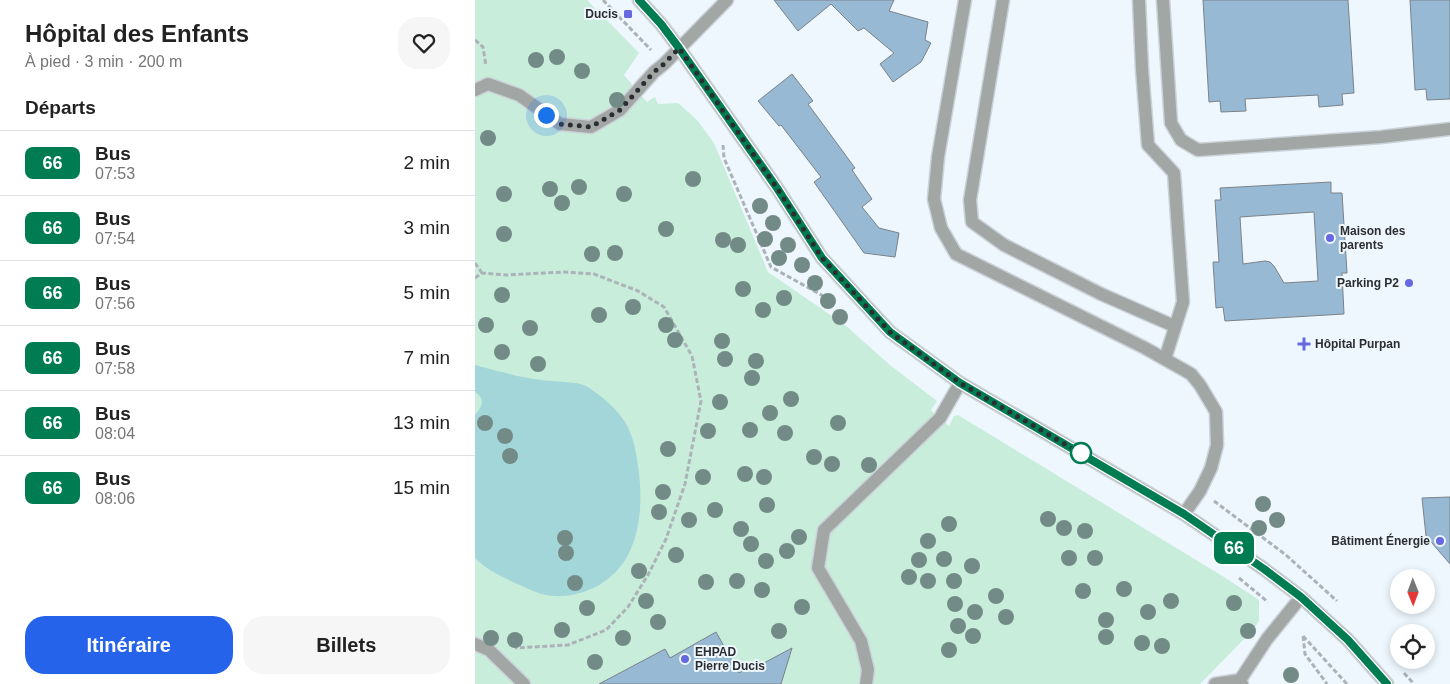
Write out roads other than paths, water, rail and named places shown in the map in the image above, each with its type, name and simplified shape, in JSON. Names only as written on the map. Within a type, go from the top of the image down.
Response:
[{"type":"street","points":[[639,0],[661,24],[679,48],[777,188],[822,258],[890,332],[960,383],[1184,514],[1264,569],[1301,597],[1353,646],[1387,684]]},
{"type":"street","points":[[475,90],[488,84],[519,95],[560,124],[591,127],[620,110],[654,72],[727,0]]},
{"type":"street","points":[[965,0],[934,199],[941,228],[956,254],[1130,341],[1191,374],[1216,412],[1217,445],[1211,468],[1200,491],[1184,514]]},
{"type":"street","points":[[1003,0],[970,200],[972,222],[1004,245],[1101,294],[1174,326]]},
{"type":"street","points":[[1139,0],[1148,145],[1175,173],[1183,302],[1165,359]]},
{"type":"street","points":[[1163,0],[1171,123],[1181,140],[1198,150],[1449,129]]},
{"type":"street","points":[[866,684],[868,670],[861,641],[818,568],[824,530],[940,418],[960,383]]},
{"type":"street","points":[[1215,684],[1241,682],[1267,639],[1301,597]]},
{"type":"street","points":[[475,644],[489,650],[524,684]]},
{"type":"water","points":[[475,365],[546,381],[582,384],[613,407],[628,428],[635,447],[639,473],[640,515],[636,535],[622,565],[615,573],[597,586],[586,591],[564,596],[544,595],[502,577],[485,567],[475,558],[475,415],[482,400],[475,392]]},
{"type":"place","name":"Ducis","points":[[628,14]]},
{"type":"place","name":"Maison des parents","points":[[1330,238]]},
{"type":"place","name":"Parking P2","points":[[1409,283]]},
{"type":"place","name":"Hôpital Purpan","points":[[1304,344]]},
{"type":"place","name":"Bâtiment Énergie","points":[[1440,541]]},
{"type":"place","name":"EHPAD Pierre Ducis","points":[[685,659]]}]
